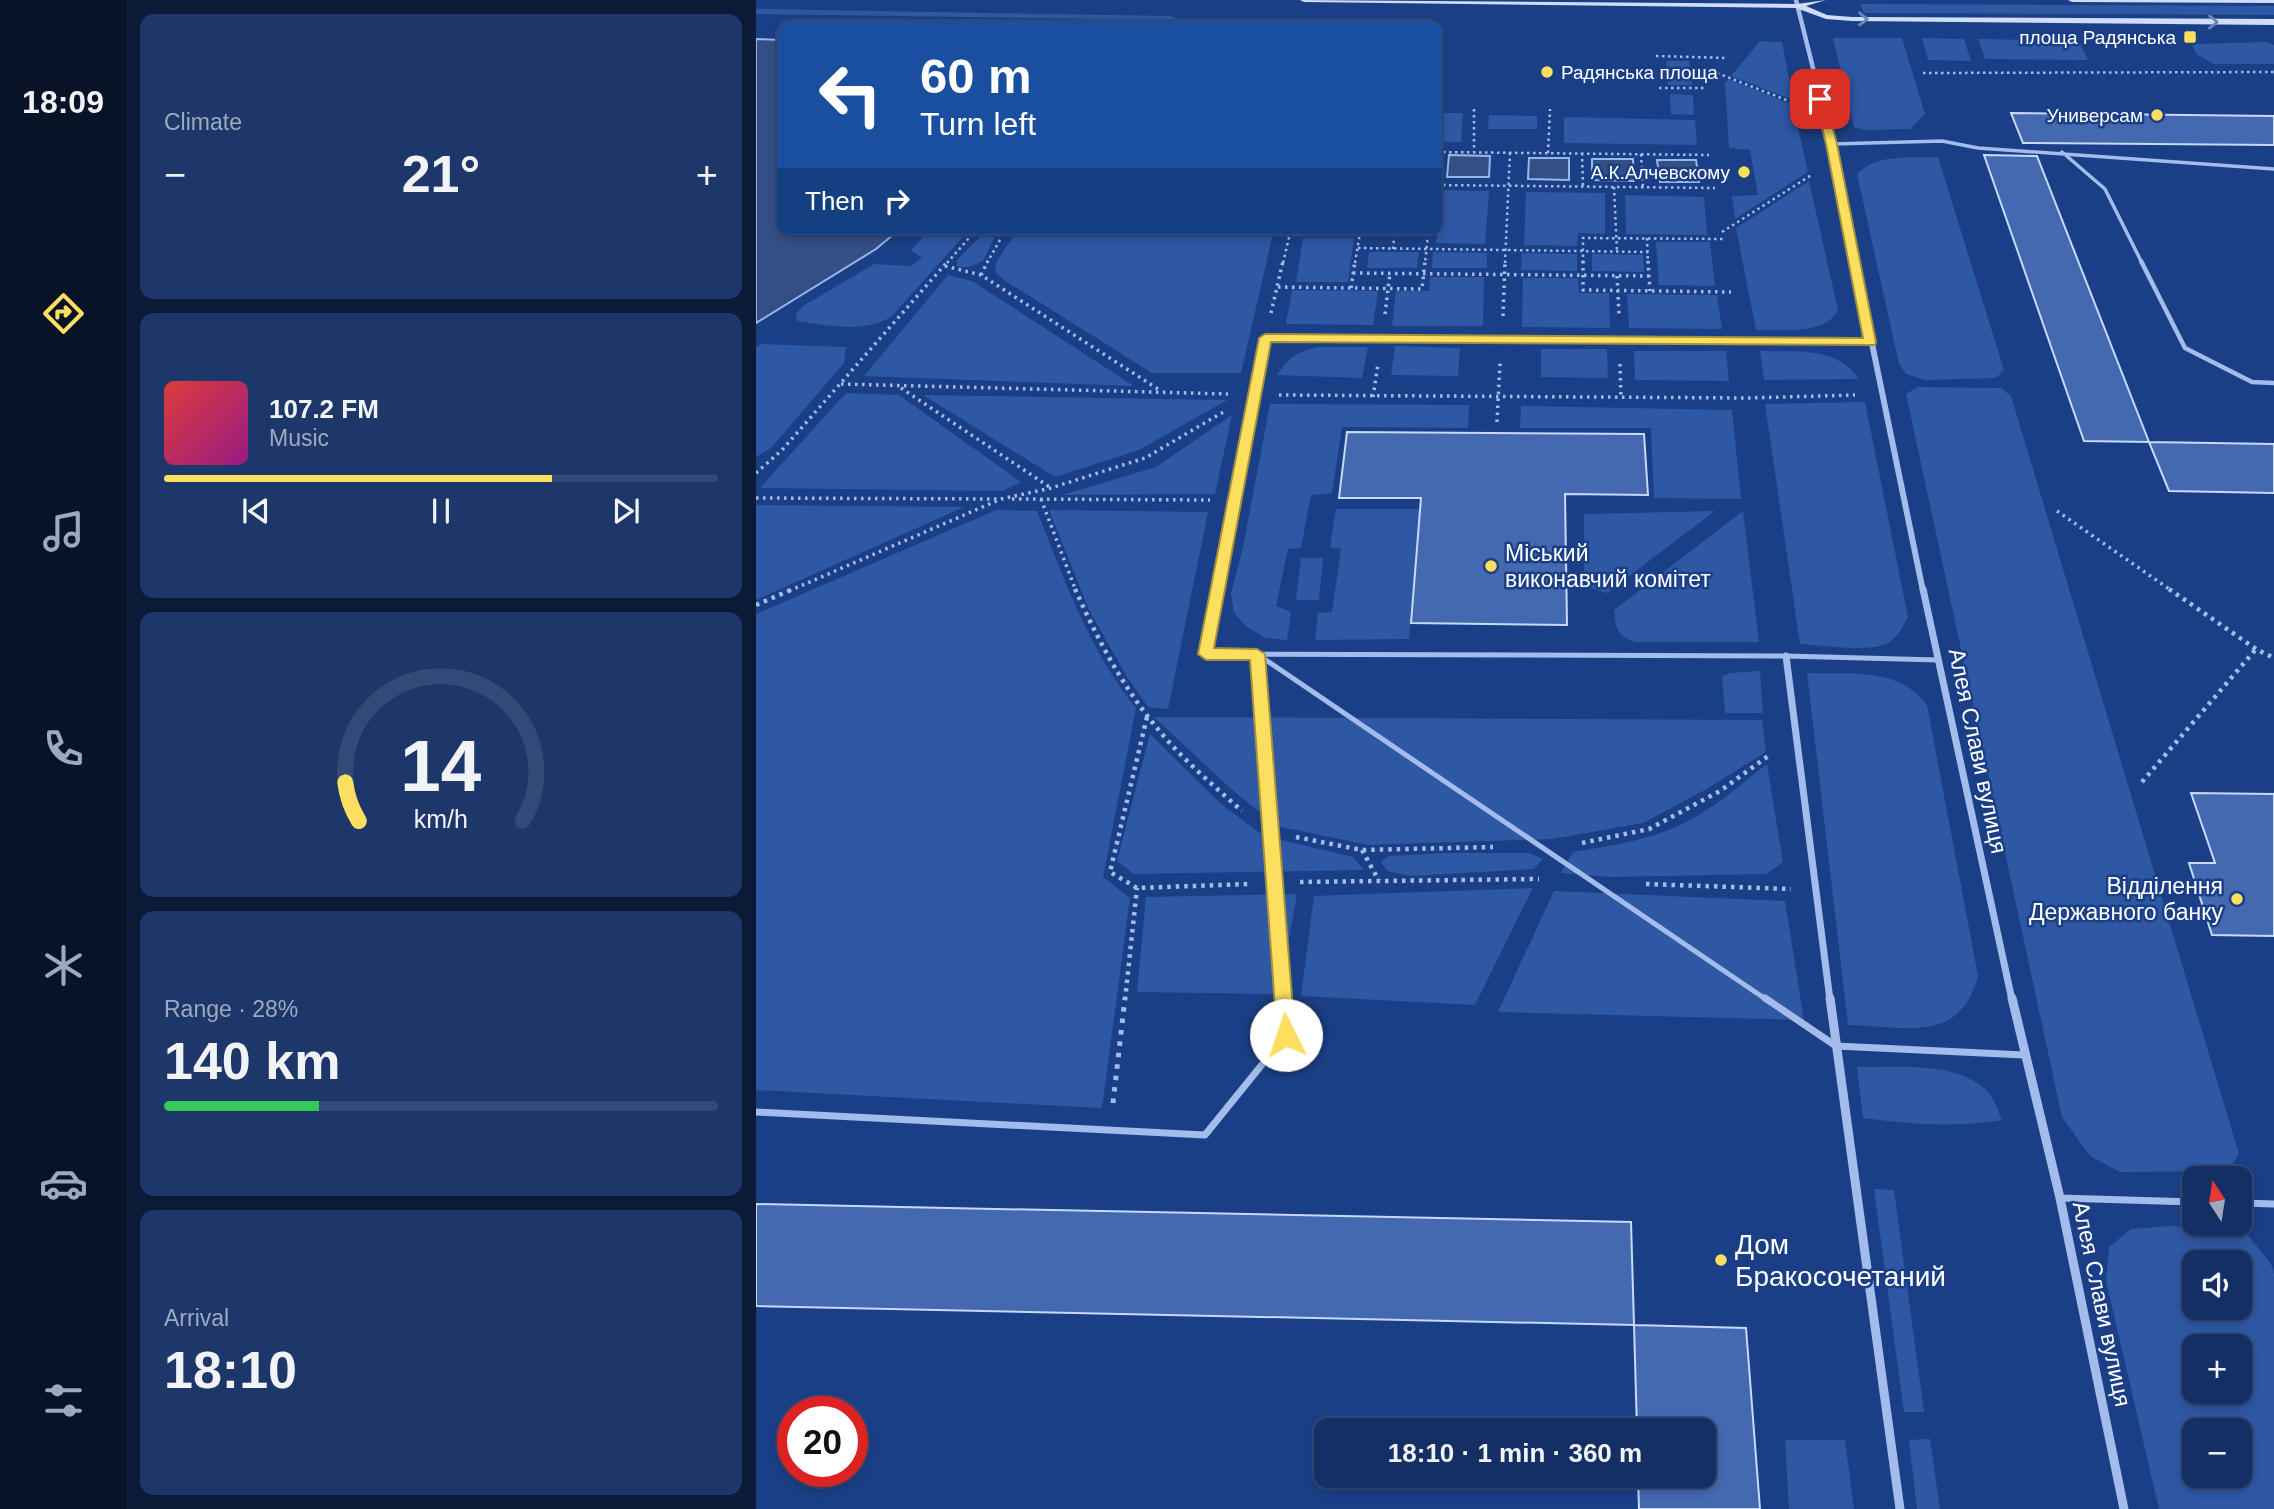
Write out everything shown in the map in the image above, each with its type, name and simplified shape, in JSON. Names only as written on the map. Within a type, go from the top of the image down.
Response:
[{"type":"street","points":[[1304,0],[1796,3],[1822,0]]},
{"type":"street","points":[[2072,0],[2274,1]]},
{"type":"street","points":[[1796,3],[1826,18],[2274,22]]},
{"type":"street","name":"Алея Слави вулиця","points":[[1796,3],[1832,144],[1870,342],[1938,660],[2024,1055],[2060,1198],[2124,1509]]},
{"type":"street","points":[[1786,656],[1815,889],[1900,1509]]},
{"type":"lane","points":[[1832,144],[1942,141],[1979,148],[2274,169]]},
{"type":"lane","points":[[2062,152],[2105,189],[2185,348],[2252,382],[2274,383]]},
{"type":"lane","points":[[1870,342],[1265,338],[1206,654],[1786,656],[1938,660]]},
{"type":"lane","points":[[1257,654],[1836,1046],[2024,1055]]},
{"type":"lane","points":[[756,1112],[1205,1135],[1286,1035],[1257,654]]},
{"type":"lane","points":[[2060,1198],[2182,1202]]},
{"type":"lane","points":[[2252,1203],[2274,1204]]},
{"type":"path","points":[[1656,57],[1728,58]]},
{"type":"path","points":[[1923,73],[2274,72]]},
{"type":"path","points":[[1717,73],[1800,105],[1797,93]]},
{"type":"path","points":[[1659,88],[1704,88]]},
{"type":"path","points":[[1474,109],[1474,152]]},
{"type":"path","points":[[1548,153],[1550,110]]},
{"type":"path","points":[[1442,152],[1709,155]]},
{"type":"path","points":[[1497,422],[1510,152]]},
{"type":"path","points":[[1582,153],[1583,187]]},
{"type":"path","points":[[1641,154],[1643,188]]},
{"type":"path","points":[[1722,232],[1813,174],[1811,163]]},
{"type":"path","points":[[1442,185],[1715,188]]},
{"type":"path","points":[[1614,187],[1617,252]]},
{"type":"path","points":[[756,473],[782,450],[972,235]]},
{"type":"path","points":[[981,275],[1003,235]]},
{"type":"path","points":[[1265,338],[1289,235]]},
{"type":"path","points":[[1351,288],[1360,235]]},
{"type":"path","points":[[1393,248],[1395,235]]},
{"type":"path","points":[[1278,287],[1422,289],[1428,235]]},
{"type":"path","points":[[1723,239],[1583,238],[1583,290],[1731,292]]},
{"type":"path","points":[[1647,238],[1650,291]]},
{"type":"path","points":[[1358,248],[1648,252]]},
{"type":"path","points":[[945,266],[981,275],[1164,393]]},
{"type":"path","points":[[1353,272],[1649,276]]},
{"type":"path","points":[[841,384],[1254,395],[1747,398],[1882,395]]},
{"type":"path","points":[[899,386],[1051,488]]},
{"type":"path","points":[[756,606],[1001,499],[1051,488],[1145,458],[1254,395]]},
{"type":"path","points":[[756,498],[1233,500]]},
{"type":"path","points":[[2057,510],[2256,649],[2274,658]]},
{"type":"path","points":[[2141,782],[2256,649]]},
{"type":"path","points":[[1147,717],[1110,872],[1137,888],[1254,884]]},
{"type":"path","points":[[1362,850],[1379,881]]},
{"type":"path","points":[[1293,882],[1545,879]]},
{"type":"path","points":[[1642,884],[1815,889]]},
{"type":"path","points":[[1110,1130],[1137,888]]},
{"type":"shaded area","points":[[1860,4],[2274,6],[2274,15],[1864,13]]},
{"type":"shaded area","points":[[756,9],[1171,16],[1180,20],[756,14]]},
{"type":"shaded area","points":[[1833,38],[1902,38],[1925,114],[1910,129],[1865,130],[1854,127]]},
{"type":"shaded area","points":[[1922,38],[1964,39],[1971,61],[1928,60]]},
{"type":"shaded area","points":[[756,39],[777,40],[777,235],[893,235],[876,249],[756,323]]},
{"type":"shaded area","points":[[1978,39],[2079,41],[2088,60],[1985,59]]},
{"type":"shaded area","points":[[1760,41],[1782,42],[1793,100],[1731,76]]},
{"type":"shaded area","points":[[2266,42],[2274,45],[2274,64],[2214,64],[2196,54],[2192,44]]},
{"type":"shaded area","points":[[1666,61],[1689,61],[1692,85],[1668,85]]},
{"type":"shaded area","points":[[1729,79],[1793,105],[1808,172],[1735,219],[1732,196],[1758,195],[1750,150],[1729,148],[1725,83]]},
{"type":"shaded area","points":[[1670,94],[1693,95],[1694,115],[1671,114]]},
{"type":"shaded area","points":[[1442,113],[1463,113],[1461,142],[1442,142]]},
{"type":"shaded area","points":[[1489,115],[1537,116],[1537,129],[1488,129]]},
{"type":"shaded area","points":[[1564,117],[1695,120],[1697,145],[1564,143]]},
{"type":"shaded area","points":[[1449,155],[1490,156],[1489,177],[1447,177]]},
{"type":"shaded area","points":[[1938,157],[2004,370],[1996,378],[1925,380],[1906,374],[1899,364],[1857,174],[1865,167],[1884,160]]},
{"type":"shaded area","points":[[1529,158],[1569,158],[1569,180],[1528,179]]},
{"type":"shaded area","points":[[1592,159],[1633,159],[1634,181],[1592,180]]},
{"type":"shaded area","points":[[1657,160],[1696,160],[1699,182],[1660,182]]},
{"type":"shaded area","points":[[1809,181],[1838,310],[1832,318],[1813,327],[1756,330],[1736,228]]},
{"type":"shaded area","points":[[1442,190],[1489,191],[1485,244],[1436,243],[1437,235],[1442,235]]},
{"type":"shaded area","points":[[1526,192],[1605,193],[1605,234],[1578,233],[1577,246],[1524,245]]},
{"type":"shaded area","points":[[1625,195],[1704,197],[1707,235],[1626,234]]},
{"type":"shaded area","points":[[925,235],[965,235],[891,317],[858,327],[797,321],[796,314],[803,306],[874,264],[910,266],[922,258],[911,250]]},
{"type":"shaded area","points":[[982,235],[996,235],[983,261],[969,267],[957,267],[957,260]]},
{"type":"shaded area","points":[[1014,235],[1273,235],[1241,373],[1152,373],[1004,280],[996,273],[995,264]]},
{"type":"shaded area","points":[[1303,238],[1354,238],[1348,282],[1296,282]]},
{"type":"shaded area","points":[[1656,242],[1710,242],[1715,286],[1659,285]]},
{"type":"shaded area","points":[[1369,252],[1419,252],[1417,268],[1367,268]]},
{"type":"shaded area","points":[[1433,252],[1487,253],[1487,268],[1432,268]]},
{"type":"shaded area","points":[[1522,253],[1577,254],[1577,271],[1521,270]]},
{"type":"shaded area","points":[[1592,254],[1643,255],[1644,272],[1592,271]]},
{"type":"shaded area","points":[[948,275],[972,281],[1134,386],[864,376]]},
{"type":"shaded area","points":[[1430,277],[1484,277],[1483,326],[1392,326],[1396,291],[1429,291]]},
{"type":"shaded area","points":[[1523,278],[1578,278],[1579,293],[1609,293],[1610,328],[1522,327]]},
{"type":"shaded area","points":[[1292,290],[1378,291],[1373,325],[1286,324]]},
{"type":"shaded area","points":[[1627,294],[1717,295],[1722,329],[1629,328]]},
{"type":"shaded area","points":[[761,344],[846,347],[844,363],[771,448],[756,457],[756,347]]},
{"type":"shaded area","points":[[1395,346],[1460,348],[1458,376],[1391,375]]},
{"type":"shaded area","points":[[1318,347],[1368,347],[1362,378],[1277,375],[1294,356]]},
{"type":"shaded area","points":[[1541,349],[1607,349],[1608,378],[1541,377]]},
{"type":"shaded area","points":[[1634,351],[1726,351],[1729,381],[1635,380]]},
{"type":"shaded area","points":[[1760,351],[1828,356],[1850,368],[1859,379],[1764,380]]},
{"type":"shaded area","points":[[1918,387],[2001,388],[2011,396],[2239,1154],[2231,1166],[2182,1166],[2182,1171],[2120,1172],[2090,1156],[2062,1117],[1906,394]]},
{"type":"shaded area","points":[[846,393],[899,395],[1021,482],[1002,491],[760,488]]},
{"type":"shaded area","points":[[923,395],[1227,400],[1139,450],[1055,477]]},
{"type":"shaded area","points":[[1865,402],[1908,617],[1895,638],[1880,646],[1858,648],[1800,644],[1765,404]]},
{"type":"shaded area","points":[[1270,404],[1469,405],[1468,428],[1342,427],[1332,493],[1311,495],[1301,548],[1288,549],[1276,606],[1291,612],[1287,640],[1265,638],[1247,627],[1234,613],[1231,594],[1243,547]]},
{"type":"shaded area","points":[[1521,406],[1732,410],[1741,499],[1654,498],[1651,428],[1520,428]]},
{"type":"shaded area","points":[[1232,415],[1215,494],[1062,495],[1156,467]]},
{"type":"shaded area","points":[[756,505],[964,507],[756,600]]},
{"type":"shaded area","points":[[1336,509],[1420,509],[1409,639],[1315,640],[1318,613],[1332,612],[1341,549],[1330,547]]},
{"type":"shaded area","points":[[996,510],[1037,511],[1091,638],[1119,686],[1136,708],[1103,877],[1130,898],[1102,1108],[756,1090],[756,614]]},
{"type":"shaded area","points":[[1049,510],[1208,512],[1168,709],[1148,707],[1127,677],[1089,610]]},
{"type":"shaded area","points":[[1715,511],[1607,593],[1584,586],[1584,514]]},
{"type":"shaded area","points":[[1743,511],[1759,642],[1636,642],[1621,634],[1615,622],[1614,610]]},
{"type":"shaded area","points":[[1301,558],[1323,558],[1319,600],[1296,600]]},
{"type":"shaded area","points":[[1760,671],[1763,713],[1725,713],[1722,677],[1729,673]]},
{"type":"shaded area","points":[[1807,673],[1887,678],[1902,684],[1927,705],[1978,976],[1970,998],[1958,1013],[1944,1022],[1928,1027],[1909,1028],[1848,1025]]},
{"type":"shaded area","points":[[1154,717],[1762,720],[1766,752],[1703,791],[1643,823],[1552,839],[1368,845],[1277,826],[1230,788]]},
{"type":"shaded area","points":[[1150,734],[1221,804],[1264,836],[1353,857],[1364,870],[1134,874],[1117,861]]},
{"type":"shaded area","points":[[1767,764],[1783,862],[1766,874],[1611,877],[1561,873],[1573,852],[1640,839],[1690,820],[1724,798]]},
{"type":"shaded area","points":[[1529,853],[1543,859],[1534,869],[1410,876],[1387,871],[1381,862],[1389,856]]},
{"type":"shaded area","points":[[1533,888],[1475,1005],[1301,996],[1314,896]]},
{"type":"shaded area","points":[[1554,891],[1785,901],[1804,1020],[1498,1012]]},
{"type":"shaded area","points":[[1297,894],[1279,994],[1137,992],[1146,897]]},
{"type":"shaded area","points":[[1857,1067],[1922,1068],[1955,1073],[1986,1090],[2002,1120],[1932,1124],[1863,1118]]},
{"type":"shaded area","points":[[1874,1189],[1894,1190],[1924,1412],[1904,1412]]},
{"type":"shaded area","points":[[2182,1227],[2182,1236],[2248,1236],[2271,1264],[2274,1274],[2274,1509],[2159,1509],[2106,1281],[2109,1247],[2131,1229]]},
{"type":"shaded area","points":[[1930,1439],[1940,1509],[1917,1509],[1909,1440]]},
{"type":"shaded area","points":[[1785,1440],[1845,1440],[1854,1509],[1789,1509]]},
{"type":"building","points":[[2011,113],[2274,116],[2274,145],[2023,143]]},
{"type":"building","points":[[1984,155],[2037,156],[2149,442],[2084,441]]},
{"type":"building","name":"Міський виконавчий комітет","points":[[1347,432],[1644,434],[1648,495],[1565,494],[1567,625],[1411,623],[1421,498],[1339,498]]},
{"type":"building","points":[[2149,442],[2274,444],[2274,493],[2169,491]]},
{"type":"building","name":"Відділення Державного банку","points":[[2191,793],[2274,794],[2274,936],[2212,935],[2189,863],[2215,863]]},
{"type":"building","points":[[756,1204],[1631,1222],[1634,1325],[756,1306]]},
{"type":"building","points":[[1634,1325],[1746,1328],[1760,1509],[1639,1509],[1638,1488],[1716,1488],[1716,1418],[1637,1418]]},
{"type":"place","name":"площа Радянська","points":[[2190,37]]},
{"type":"place","name":"Радянська площа","points":[[1547,72]]},
{"type":"place","name":"Универсам","points":[[2157,115]]},
{"type":"place","name":"А.К.Алчевскому","points":[[1744,172]]},
{"type":"place","name":"Міський виконавчий комітет","points":[[1491,566]]},
{"type":"place","name":"Відділення Державного банку","points":[[2237,899]]},
{"type":"place","name":"Дом Бракосочетаний","points":[[1721,1260]]},
{"type":"route","points":[[1286,1035],[1257,654],[1206,654],[1265,338],[1870,342],[1832,144],[1820,99]]}]
